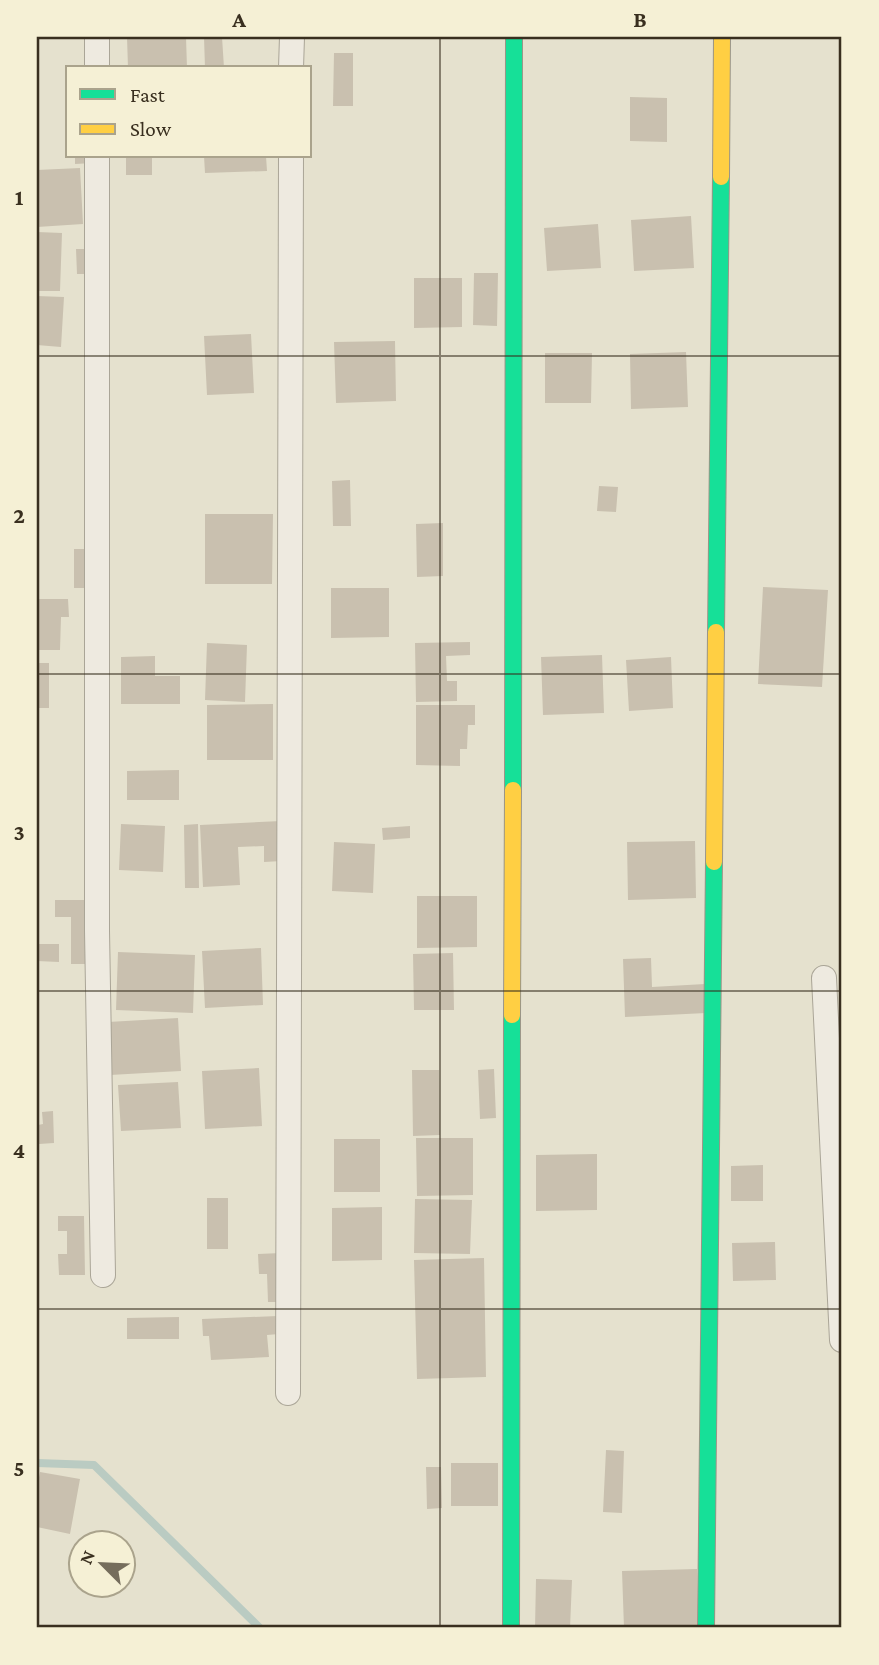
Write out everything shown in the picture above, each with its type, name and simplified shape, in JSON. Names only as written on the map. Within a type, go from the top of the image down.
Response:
[{"type":"street","points":[[97,37],[97,66]]},
{"type":"street","points":[[292,37],[292,66]]},
{"type":"street","points":[[511,1628],[514,37]]},
{"type":"street","points":[[706,1628],[722,37]]},
{"type":"street","points":[[97,158],[97,931],[103,1275]]},
{"type":"street","points":[[288,1393],[291,158]]},
{"type":"street","points":[[824,978],[842,1340]]},
{"type":"building","points":[[127,37],[186,37],[187,66],[128,66]]},
{"type":"building","points":[[204,37],[222,37],[224,66],[205,66]]},
{"type":"building","points":[[334,53],[353,53],[353,106],[333,106]]},
{"type":"building","points":[[630,97],[667,98],[667,142],[630,141]]},
{"type":"building","points":[[75,158],[92,158],[93,163],[75,164]]},
{"type":"building","points":[[126,158],[152,158],[152,175],[126,175]]},
{"type":"building","points":[[204,158],[266,158],[267,171],[205,173]]},
{"type":"building","points":[[80,168],[83,224],[37,227],[37,170]]},
{"type":"building","points":[[691,216],[694,268],[634,271],[631,220]]},
{"type":"building","points":[[598,224],[601,268],[547,271],[544,228]]},
{"type":"building","points":[[37,232],[62,233],[60,291],[37,291]]},
{"type":"building","points":[[76,249],[91,249],[92,274],[77,274]]},
{"type":"building","points":[[474,273],[498,273],[497,326],[473,325]]},
{"type":"building","points":[[414,278],[462,278],[462,327],[414,328]]},
{"type":"building","points":[[37,296],[64,297],[61,347],[37,345]]},
{"type":"building","points":[[251,334],[254,393],[207,395],[204,336]]},
{"type":"building","points":[[395,341],[396,401],[336,403],[334,342]]},
{"type":"building","points":[[686,352],[688,407],[631,409],[630,354]]},
{"type":"building","points":[[545,353],[592,353],[591,403],[545,403]]},
{"type":"building","points":[[350,480],[351,526],[333,526],[332,481]]},
{"type":"building","points":[[599,486],[618,487],[616,512],[597,511]]},
{"type":"building","points":[[205,514],[273,514],[272,584],[205,584]]},
{"type":"building","points":[[443,523],[443,576],[417,577],[416,524]]},
{"type":"building","points":[[74,549],[90,549],[89,588],[74,588]]},
{"type":"building","points":[[763,587],[828,590],[822,687],[758,684]]},
{"type":"building","points":[[331,588],[389,588],[389,637],[331,638]]},
{"type":"building","points":[[37,599],[68,599],[69,617],[61,617],[60,650],[37,650]]},
{"type":"building","points":[[470,642],[470,655],[446,656],[447,681],[457,681],[457,701],[416,702],[415,643]]},
{"type":"building","points":[[207,643],[247,645],[245,702],[205,700]]},
{"type":"building","points":[[602,655],[604,713],[543,715],[541,657]]},
{"type":"building","points":[[155,656],[155,676],[180,676],[180,704],[121,704],[121,657]]},
{"type":"building","points":[[671,657],[673,708],[629,711],[626,660]]},
{"type":"building","points":[[37,663],[49,663],[49,708],[37,708]]},
{"type":"building","points":[[273,704],[273,760],[207,760],[207,705]]},
{"type":"building","points":[[416,705],[475,705],[475,725],[468,725],[467,749],[460,749],[460,766],[416,765]]},
{"type":"building","points":[[842,725],[842,750],[839,750]]},
{"type":"building","points":[[179,770],[179,800],[127,800],[127,771]]},
{"type":"building","points":[[281,821],[282,861],[264,862],[264,846],[238,847],[240,885],[203,887],[200,825]]},
{"type":"building","points":[[121,824],[165,826],[163,872],[119,870]]},
{"type":"building","points":[[198,824],[199,888],[185,888],[184,825]]},
{"type":"building","points":[[410,826],[410,838],[383,840],[382,828]]},
{"type":"building","points":[[695,841],[696,898],[628,900],[627,842]]},
{"type":"building","points":[[334,842],[375,844],[373,893],[332,891]]},
{"type":"building","points":[[417,896],[477,896],[477,947],[417,948]]},
{"type":"building","points":[[55,900],[87,900],[88,964],[71,964],[71,917],[55,917]]},
{"type":"building","points":[[37,944],[59,944],[59,962],[37,961]]},
{"type":"building","points":[[261,948],[263,1005],[205,1008],[202,951]]},
{"type":"building","points":[[118,952],[195,955],[193,1013],[116,1010]]},
{"type":"building","points":[[453,953],[454,1010],[414,1010],[413,954]]},
{"type":"building","points":[[651,958],[652,987],[705,984],[706,1013],[625,1017],[623,959]]},
{"type":"building","points":[[178,1018],[181,1071],[110,1075],[108,1022]]},
{"type":"building","points":[[259,1068],[262,1126],[205,1129],[202,1071]]},
{"type":"building","points":[[494,1069],[496,1118],[480,1119],[478,1070]]},
{"type":"building","points":[[412,1070],[439,1070],[440,1135],[413,1136]]},
{"type":"building","points":[[178,1082],[181,1128],[121,1131],[118,1085]]},
{"type":"building","points":[[53,1111],[54,1143],[39,1144],[38,1125],[43,1124],[42,1112]]},
{"type":"building","points":[[416,1138],[473,1138],[473,1195],[417,1196]]},
{"type":"building","points":[[334,1139],[380,1139],[380,1192],[334,1192]]},
{"type":"building","points":[[597,1154],[597,1210],[536,1211],[536,1155]]},
{"type":"building","points":[[763,1165],[763,1201],[731,1201],[731,1166]]},
{"type":"building","points":[[207,1198],[228,1198],[228,1249],[207,1249]]},
{"type":"building","points":[[415,1199],[472,1200],[470,1254],[414,1253]]},
{"type":"building","points":[[382,1207],[382,1260],[332,1261],[332,1208]]},
{"type":"building","points":[[58,1216],[84,1216],[85,1275],[59,1275],[58,1254],[67,1254],[67,1231],[58,1231]]},
{"type":"building","points":[[775,1242],[776,1280],[733,1281],[732,1243]]},
{"type":"building","points":[[281,1253],[281,1302],[268,1302],[267,1274],[259,1274],[258,1254]]},
{"type":"building","points":[[484,1258],[486,1377],[417,1379],[414,1260]]},
{"type":"building","points":[[278,1316],[279,1334],[267,1335],[269,1357],[211,1360],[209,1336],[203,1336],[202,1319]]},
{"type":"building","points":[[179,1317],[179,1339],[127,1339],[127,1318]]},
{"type":"building","points":[[606,1450],[624,1451],[622,1513],[603,1512]]},
{"type":"building","points":[[451,1463],[498,1463],[498,1506],[451,1506]]},
{"type":"building","points":[[426,1467],[441,1467],[442,1508],[427,1509]]},
{"type":"building","points":[[40,1472],[80,1479],[71,1528],[66,1528],[66,1533],[37,1527],[37,1488]]},
{"type":"building","points":[[697,1569],[698,1628],[624,1628],[622,1571]]},
{"type":"building","points":[[536,1579],[572,1580],[570,1628],[535,1628]]},
{"type":"waterway","points":[[37,1463],[94,1465],[260,1628]]},
{"type":"traffic: fast","points":[[513,790],[514,37]]},
{"type":"traffic: fast","points":[[716,632],[721,177]]},
{"type":"traffic: fast","points":[[706,1628],[714,862]]},
{"type":"traffic: fast","points":[[511,1628],[512,1015]]},
{"type":"traffic: slow","points":[[721,177],[722,37]]},
{"type":"traffic: slow","points":[[714,862],[716,632]]},
{"type":"traffic: slow","points":[[512,1015],[513,790]]}]
